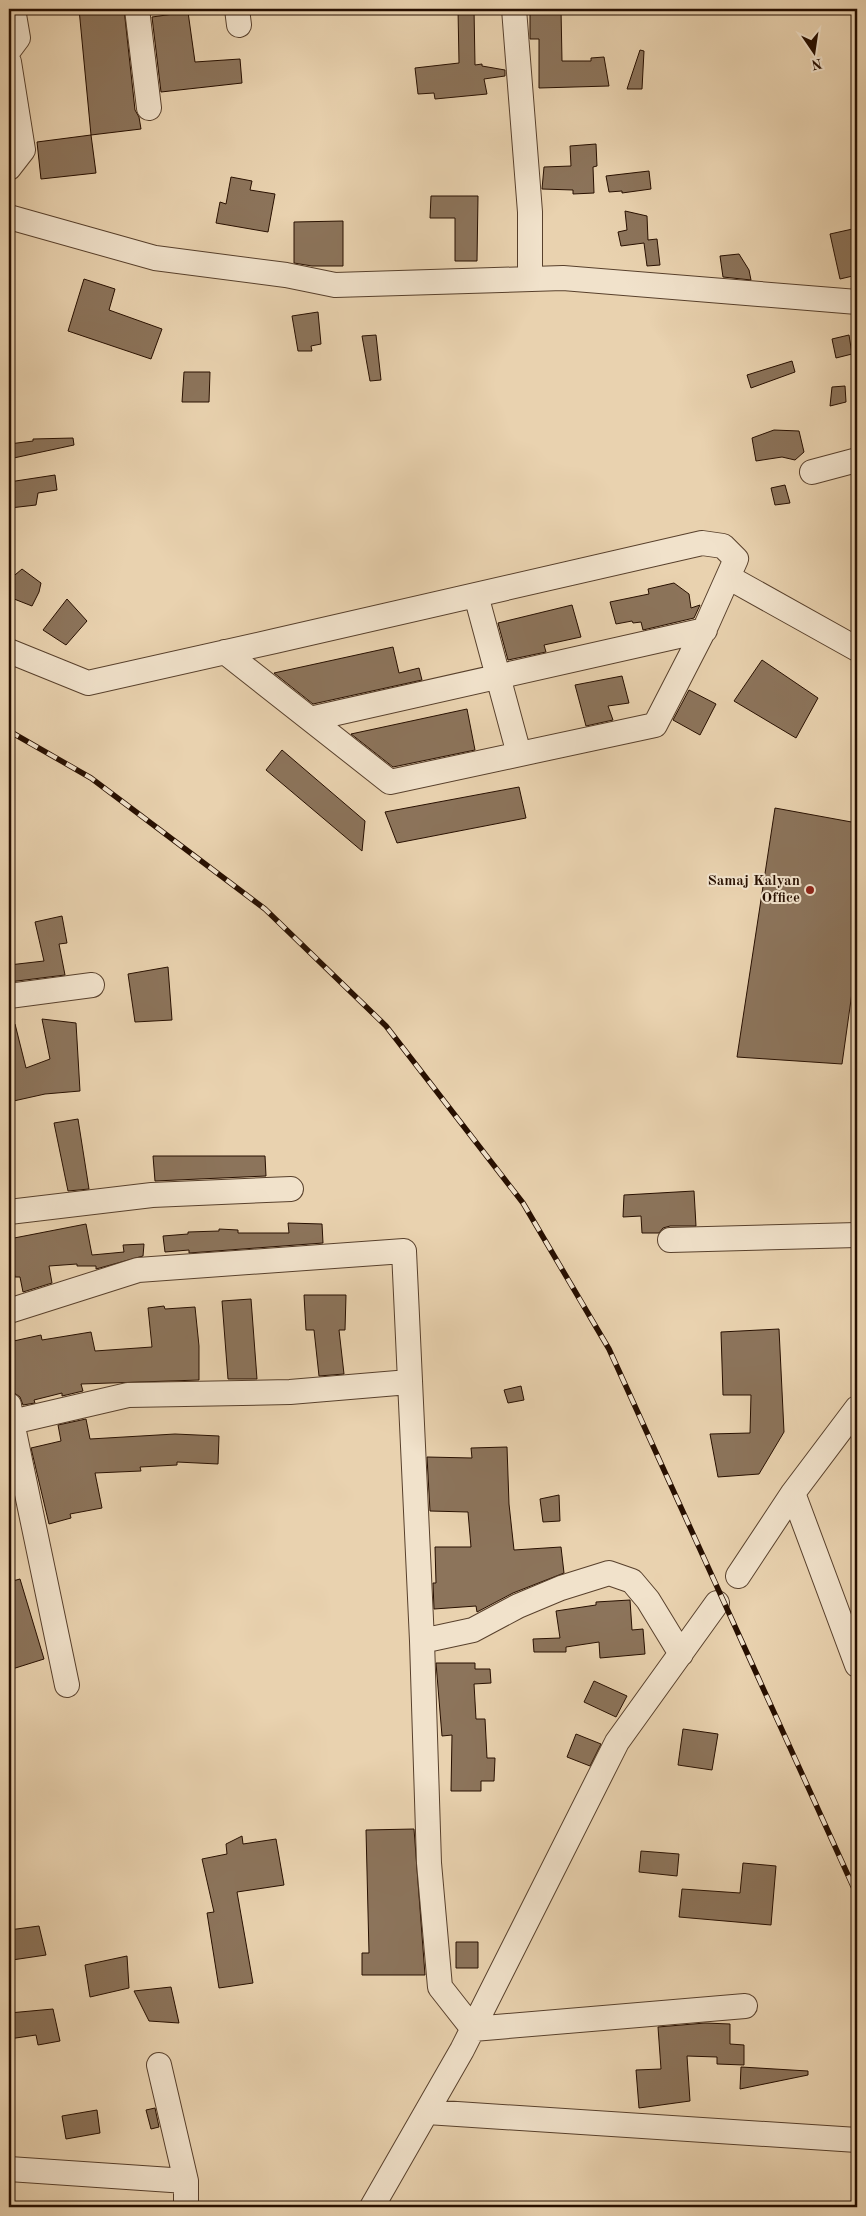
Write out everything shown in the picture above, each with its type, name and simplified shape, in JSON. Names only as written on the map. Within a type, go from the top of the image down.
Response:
[{"type":"street","points":[[9,50],[18,38],[13,9]]},
{"type":"street","points":[[137,9],[149,108]]},
{"type":"street","points":[[514,9],[530,212],[530,279]]},
{"type":"street","points":[[9,62],[23,150],[9,168]]},
{"type":"street","points":[[9,217],[155,258],[286,275],[335,285],[563,278],[857,302]]},
{"type":"street","points":[[812,472],[857,460]]},
{"type":"street","points":[[9,651],[88,683],[702,543],[723,546],[736,559],[705,630],[655,724],[390,782],[225,652]]},
{"type":"street","points":[[728,577],[857,649]]},
{"type":"street","points":[[476,595],[519,754]]},
{"type":"street","points":[[310,719],[705,630]]},
{"type":"street","points":[[9,996],[92,985]]},
{"type":"street","points":[[9,1212],[152,1194],[291,1189]]},
{"type":"street","points":[[670,1240],[857,1234]]},
{"type":"street","points":[[9,1311],[138,1270],[404,1251],[422,1641],[429,1863],[440,1987],[473,2029]]},
{"type":"street","points":[[67,1685],[10,1413],[128,1395],[290,1392],[410,1382]]},
{"type":"street","points":[[738,1576],[793,1493],[857,1408]]},
{"type":"street","points":[[793,1493],[851,1629],[857,1665]]},
{"type":"street","points":[[422,1641],[473,1630],[518,1606],[561,1588],[609,1573],[632,1581],[648,1600],[681,1654]]},
{"type":"street","points":[[372,2207],[473,2029],[617,1742],[717,1603]]},
{"type":"street","points":[[473,2029],[745,2006]]},
{"type":"street","points":[[158,2065],[186,2182],[186,2207]]},
{"type":"street","points":[[427,2112],[857,2140]]},
{"type":"street","points":[[9,2169],[186,2182]]},
{"type":"building","points":[[79,9],[124,9],[135,110],[139,117],[141,129],[91,135]]},
{"type":"building","points":[[458,9],[474,9],[475,65],[482,64],[482,66],[505,70],[505,76],[484,79],[487,94],[435,99],[434,93],[418,94],[415,68],[459,63]]},
{"type":"building","points":[[530,9],[561,9],[562,61],[591,61],[591,58],[604,57],[609,86],[539,88],[539,39],[530,39]]},
{"type":"building","points":[[188,12],[195,62],[240,59],[242,83],[161,92],[152,17]]},
{"type":"building","points":[[640,50],[644,51],[642,89],[627,89]]},
{"type":"building","points":[[91,135],[96,173],[41,179],[37,142]]},
{"type":"building","points":[[596,144],[597,166],[593,167],[594,193],[573,194],[573,190],[542,189],[544,167],[571,166],[570,146]]},
{"type":"building","points":[[649,171],[651,189],[622,193],[622,191],[609,192],[606,176]]},
{"type":"building","points":[[231,177],[252,181],[250,190],[275,194],[268,232],[216,223],[220,202],[226,204]]},
{"type":"building","points":[[431,196],[478,196],[477,261],[455,261],[455,218],[430,218]]},
{"type":"building","points":[[625,211],[647,216],[648,240],[657,239],[660,265],[647,266],[644,243],[621,246],[618,232],[627,230]]},
{"type":"building","points":[[343,221],[343,266],[312,266],[294,263],[294,222]]},
{"type":"building","points":[[857,228],[857,275],[840,279],[830,234]]},
{"type":"building","points":[[739,254],[749,270],[751,280],[723,277],[720,256]]},
{"type":"building","points":[[84,279],[115,289],[109,310],[162,329],[151,359],[68,331]]},
{"type":"building","points":[[318,312],[321,344],[311,346],[312,351],[298,351],[292,316]]},
{"type":"building","points":[[376,335],[381,380],[370,381],[362,336]]},
{"type":"building","points":[[849,335],[852,354],[836,358],[832,339]]},
{"type":"building","points":[[792,361],[795,372],[751,388],[747,375]]},
{"type":"building","points":[[184,372],[210,372],[209,402],[182,402]]},
{"type":"building","points":[[845,386],[846,402],[830,406],[832,387]]},
{"type":"building","points":[[774,430],[799,431],[804,452],[795,460],[782,457],[756,461],[752,438]]},
{"type":"building","points":[[73,438],[74,445],[9,459],[9,444],[33,441],[33,439]]},
{"type":"building","points":[[55,475],[57,490],[38,493],[36,505],[10,508],[9,482]]},
{"type":"building","points":[[785,485],[790,503],[775,505],[771,488]]},
{"type":"building","points":[[22,569],[41,583],[32,606],[9,597],[9,580]]},
{"type":"building","points":[[674,583],[689,594],[691,608],[700,605],[694,618],[643,630],[641,622],[633,623],[632,621],[616,624],[610,602],[649,594],[648,589]]},
{"type":"building","points":[[67,599],[87,621],[66,645],[43,630]]},
{"type":"building","points":[[572,605],[581,637],[544,645],[546,652],[508,660],[498,623]]},
{"type":"building","points":[[393,647],[399,673],[419,668],[422,680],[313,704],[274,673]]},
{"type":"building","points":[[762,660],[818,698],[796,738],[734,701]]},
{"type":"building","points":[[622,676],[629,703],[608,706],[613,720],[586,726],[575,685]]},
{"type":"building","points":[[689,690],[716,704],[700,735],[673,720]]},
{"type":"building","points":[[467,709],[475,750],[393,767],[351,734]]},
{"type":"building","points":[[282,750],[365,821],[362,851],[266,770]]},
{"type":"building","points":[[519,787],[526,818],[397,843],[385,812]]},
{"type":"building","name":"Samaj Kalyan Office","points":[[775,808],[857,823],[857,957],[842,1064],[737,1057]]},
{"type":"building","points":[[62,916],[67,943],[59,944],[65,975],[9,982],[9,965],[44,961],[35,922]]},
{"type":"building","points":[[168,967],[172,1020],[135,1022],[128,974]]},
{"type":"building","points":[[42,1019],[76,1023],[80,1091],[45,1094],[9,1102],[9,1025],[15,1024],[26,1068],[50,1059]]},
{"type":"building","points":[[78,1119],[89,1189],[68,1191],[54,1123]]},
{"type":"building","points":[[153,1156],[265,1156],[266,1176],[155,1181]]},
{"type":"building","points":[[694,1191],[696,1226],[670,1226],[663,1228],[659,1233],[642,1233],[641,1216],[623,1217],[624,1195]]},
{"type":"building","points":[[288,1223],[322,1224],[323,1243],[189,1253],[189,1250],[165,1252],[163,1236],[188,1234],[188,1232],[219,1231],[219,1229],[238,1230],[238,1233],[289,1233]]},
{"type":"building","points":[[86,1224],[92,1255],[124,1252],[123,1245],[144,1244],[143,1256],[96,1269],[96,1266],[77,1266],[77,1264],[49,1266],[52,1283],[23,1292],[20,1277],[15,1277],[9,1239]]},
{"type":"building","points":[[304,1295],[346,1295],[345,1330],[339,1330],[344,1374],[319,1376],[314,1330],[306,1330]]},
{"type":"building","points":[[251,1299],[257,1379],[228,1379],[222,1301]]},
{"type":"building","points":[[164,1306],[165,1309],[195,1307],[199,1346],[199,1380],[81,1384],[83,1391],[62,1396],[62,1393],[34,1400],[35,1403],[23,1405],[20,1397],[13,1392],[9,1370],[9,1342],[41,1335],[42,1340],[91,1332],[95,1351],[152,1347],[148,1308]]},
{"type":"building","points":[[779,1329],[784,1432],[759,1474],[718,1477],[710,1434],[750,1433],[751,1395],[723,1395],[721,1332]]},
{"type":"building","points":[[521,1386],[524,1400],[508,1403],[504,1390]]},
{"type":"building","points":[[86,1419],[90,1439],[175,1434],[219,1436],[218,1464],[177,1462],[177,1465],[140,1467],[141,1471],[95,1473],[102,1508],[70,1514],[71,1518],[49,1524],[31,1448],[61,1441],[58,1425]]},
{"type":"building","points":[[507,1447],[509,1504],[514,1550],[561,1547],[564,1573],[513,1593],[477,1612],[476,1606],[434,1609],[433,1583],[436,1583],[435,1547],[471,1547],[468,1512],[430,1511],[427,1457],[472,1458],[471,1448]]},
{"type":"building","points":[[559,1495],[560,1521],[543,1522],[540,1499]]},
{"type":"building","points":[[20,1579],[44,1659],[9,1670],[9,1582]]},
{"type":"building","points":[[630,1600],[632,1630],[643,1629],[645,1654],[600,1658],[599,1642],[566,1647],[566,1652],[534,1652],[533,1639],[560,1638],[556,1611],[596,1605],[596,1602]]},
{"type":"building","points":[[436,1663],[475,1663],[475,1669],[490,1669],[491,1683],[474,1684],[476,1719],[485,1719],[487,1758],[495,1758],[494,1781],[481,1781],[481,1791],[451,1791],[452,1735],[442,1736]]},
{"type":"building","points":[[594,1681],[627,1696],[616,1717],[584,1702]]},
{"type":"building","points":[[683,1729],[718,1734],[712,1770],[678,1765]]},
{"type":"building","points":[[576,1734],[601,1744],[590,1766],[567,1757]]},
{"type":"building","points":[[414,1829],[425,1975],[362,1975],[362,1953],[369,1953],[366,1830]]},
{"type":"building","points":[[242,1836],[243,1844],[276,1839],[284,1885],[237,1892],[253,1983],[219,1988],[207,1913],[214,1912],[202,1859],[227,1854],[226,1844]]},
{"type":"building","points":[[641,1851],[679,1854],[677,1876],[639,1872]]},
{"type":"building","points":[[743,1863],[776,1866],[771,1925],[679,1917],[682,1889],[740,1893]]},
{"type":"building","points":[[39,1926],[46,1955],[12,1960],[9,1930]]},
{"type":"building","points":[[456,1942],[478,1942],[478,1968],[456,1968]]},
{"type":"building","points":[[127,1956],[129,1988],[90,1997],[85,1965]]},
{"type":"building","points":[[171,1987],[179,2023],[149,2021],[134,1991]]},
{"type":"building","points":[[53,2009],[60,2041],[38,2045],[36,2035],[9,2039],[9,2013]]},
{"type":"building","points":[[705,2023],[730,2024],[730,2044],[744,2045],[744,2065],[717,2064],[717,2057],[687,2056],[690,2101],[639,2108],[636,2070],[661,2069],[658,2027]]},
{"type":"building","points":[[741,2067],[808,2071],[808,2075],[740,2089]]},
{"type":"building","points":[[155,2108],[159,2127],[151,2129],[146,2110]]},
{"type":"building","points":[[97,2110],[100,2133],[66,2139],[62,2116]]},
{"type":"railway","points":[[9,731],[91,778],[265,909],[386,1026],[523,1203],[609,1349],[857,1895]]},
{"type":"place","name":"Samaj Kalyan Office","points":[[810,890]]}]
